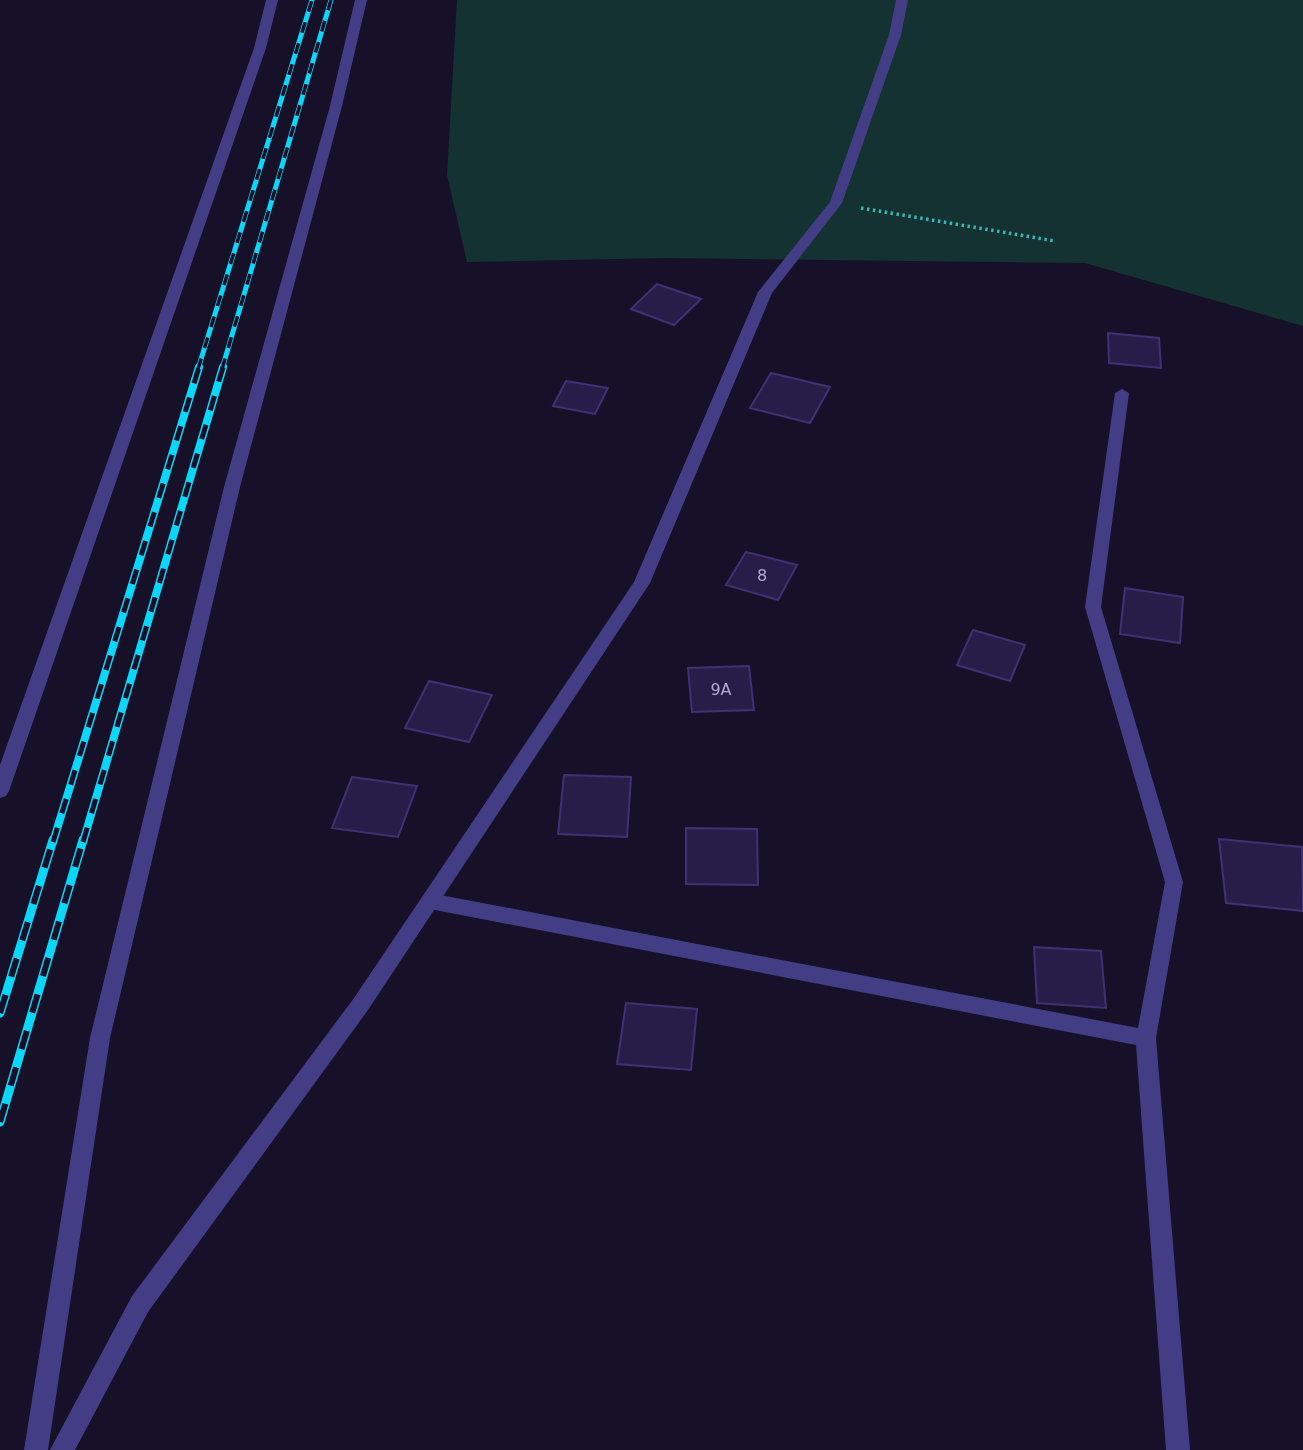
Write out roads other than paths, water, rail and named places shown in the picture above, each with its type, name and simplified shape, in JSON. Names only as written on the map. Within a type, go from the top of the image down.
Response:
[{"type":"street","points":[[0,791],[260,48],[272,0]]},
{"type":"street","points":[[36,1450],[100,1038],[232,487],[336,106],[361,0]]},
{"type":"street","points":[[62,1450],[140,1304],[361,1004],[642,583],[765,292],[836,203],[895,35],[902,0]]},
{"type":"street","points":[[1122,393],[1093,607],[1174,882],[1146,1038],[1178,1450]]},
{"type":"street","points":[[430,901],[1146,1038]]},
{"type":"railway","points":[[198,369],[312,0]]},
{"type":"railway","points":[[222,369],[331,0]]},
{"type":"railway","points":[[53,842],[199,367]]},
{"type":"railway","points":[[83,842],[223,367]]},
{"type":"railway","points":[[0,1013],[53,840]]},
{"type":"railway","points":[[0,1122],[83,840]]}]
